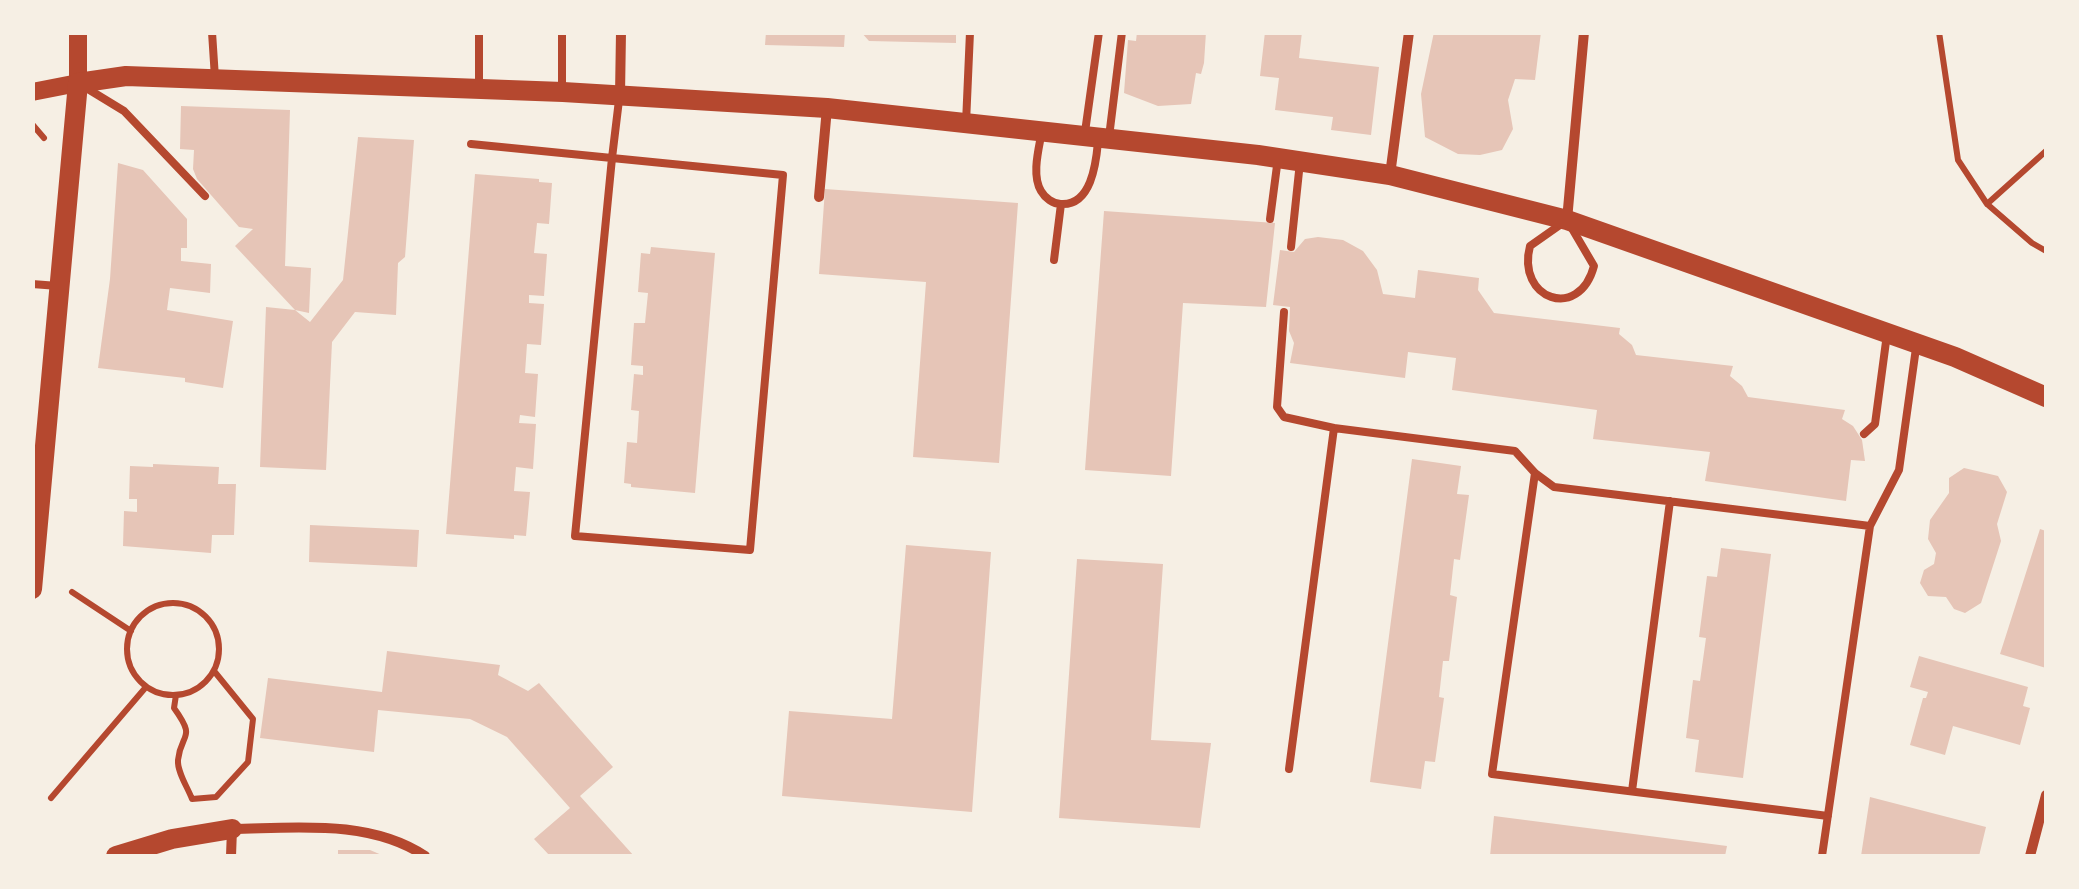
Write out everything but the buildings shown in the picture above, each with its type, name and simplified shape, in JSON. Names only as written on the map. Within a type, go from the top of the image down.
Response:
[{"type":"main road","points":[[32,588],[78,83],[150,76],[562,92],[827,108],[1278,158],[1390,176],[1567,220],[1917,343],[2046,397]]},
{"type":"main road","points":[[116,856],[172,839],[232,829]]},
{"type":"street","points":[[32,92],[78,83],[78,32]]},
{"type":"street","points":[[620,95],[621,32]]},
{"type":"street","points":[[1390,176],[1408,32]]},
{"type":"street","points":[[1567,220],[1584,32]]},
{"type":"street","points":[[818,197],[827,108]]},
{"type":"street","points":[[2030,856],[2046,795]]},
{"type":"street","points":[[231,856],[232,829],[341,828],[404,842],[425,856]]},
{"type":"lane","points":[[212,32],[215,78]]},
{"type":"lane","points":[[479,32],[479,89]]},
{"type":"lane","points":[[562,32],[562,92]]},
{"type":"lane","points":[[966,123],[970,32]]},
{"type":"lane","points":[[1041,131],[1036,170],[1040,191],[1051,201],[1071,202],[1084,193],[1096,164],[1100,32]]},
{"type":"lane","points":[[1097,138],[1122,32]]},
{"type":"lane","points":[[78,83],[124,110],[205,196]]},
{"type":"lane","points":[[471,144],[612,158],[782,174],[750,550],[575,536],[612,158],[620,95]]},
{"type":"lane","points":[[1270,220],[1278,158]]},
{"type":"lane","points":[[1291,248],[1300,162]]},
{"type":"lane","points":[[1054,260],[1061,204]]},
{"type":"lane","points":[[1567,220],[1594,266],[1589,284],[1580,294],[1553,298],[1531,281],[1526,260],[1530,246],[1567,220]]},
{"type":"lane","points":[[32,284],[62,286]]},
{"type":"lane","points":[[1284,312],[1277,408],[1284,418],[1515,452],[1554,486],[1870,526]]},
{"type":"lane","points":[[1864,434],[1875,424],[1887,333]]},
{"type":"lane","points":[[1822,856],[1870,526],[1899,470],[1917,343]]},
{"type":"lane","points":[[1289,768],[1334,428]]},
{"type":"lane","points":[[1535,473],[1492,774],[1828,816]]},
{"type":"lane","points":[[1632,792],[1670,501]]},
{"type":"path","points":[[1939,32],[1958,160],[1987,204],[2032,244],[2046,251]]},
{"type":"path","points":[[1987,204],[2046,152]]},
{"type":"path","points":[[72,592],[131,630]]},
{"type":"path","points":[[165,604],[194,608],[214,628],[219,658],[214,672],[204,684],[176,696],[146,687],[128,661],[131,630],[139,618],[165,604]]},
{"type":"path","points":[[176,696],[174,708],[187,726],[187,740],[178,756],[178,767],[192,799],[216,798],[248,762],[253,719],[214,672]]},
{"type":"path","points":[[51,798],[146,687]]}]
